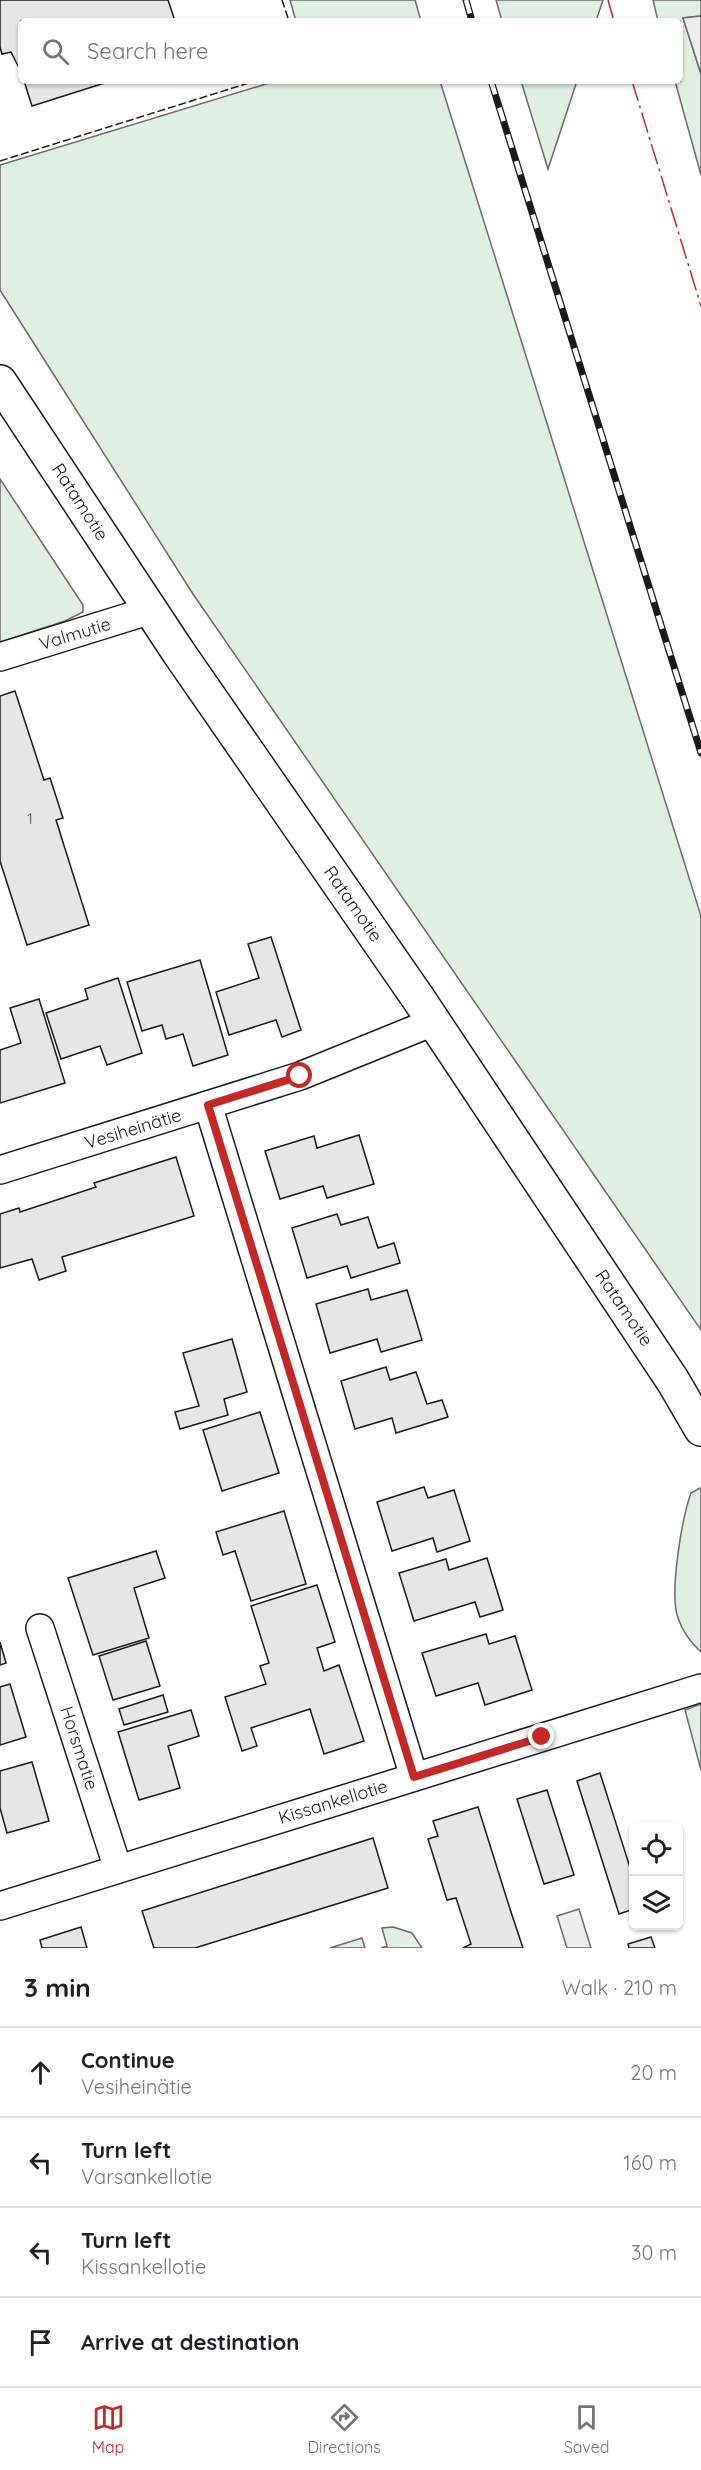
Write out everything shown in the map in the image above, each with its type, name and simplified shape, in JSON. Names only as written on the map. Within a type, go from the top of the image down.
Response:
[{"type":"street","name":"Ratamotie","points":[[0,382],[151,610],[433,1022],[673,1381],[701,1430]]},
{"type":"street","name":"Valmutie","points":[[0,657],[151,610]]},
{"type":"street","name":"Vesiheinätie","points":[[0,1170],[300,1076],[433,1022]]},
{"type":"street","points":[[208,1105],[414,1777]]},
{"type":"street","name":"Horsmatie","points":[[40,1628],[118,1869]]},
{"type":"street","name":"Kissankellotie","points":[[0,1906],[701,1688]]},
{"type":"green space","points":[[290,0],[415,0],[420,18],[295,18]]},
{"type":"green space","points":[[496,0],[603,0],[597,18],[501,18]]},
{"type":"green space","points":[[653,0],[701,0],[701,16],[657,18]]},
{"type":"green space","points":[[683,18],[701,74],[701,175],[676,84],[683,84]]},
{"type":"green space","points":[[266,84],[441,84],[701,916],[701,1330],[193,594],[0,290],[0,165]]},
{"type":"green space","points":[[522,84],[576,84],[548,169]]},
{"type":"green space","points":[[0,479],[83,605],[83,612],[65,621],[0,642]]},
{"type":"green space","points":[[700,1488],[701,1652],[687,1636],[680,1623],[675,1591],[678,1556],[687,1505],[691,1493]]},
{"type":"green space","points":[[701,1704],[701,1770],[685,1710]]},
{"type":"green space","points":[[393,1927],[412,1933],[422,1948],[381,1948],[387,1946],[382,1928]]},
{"type":"green space","points":[[362,1938],[365,1948],[330,1948]]},
{"type":"shaded area","points":[[701,16],[701,74],[683,18]]},
{"type":"shaded area","points":[[579,1909],[591,1948],[567,1948],[557,1916]]},
{"type":"building","points":[[0,0],[168,0],[174,18],[18,18],[18,66],[11,52],[2,54]]},
{"type":"building","points":[[25,84],[102,84],[32,106]]},
{"type":"building","points":[[15,691],[44,780],[50,778],[63,818],[56,820],[89,925],[27,945],[0,861],[0,696]]},
{"type":"building","points":[[271,937],[301,1030],[282,1037],[276,1020],[229,1035],[216,992],[259,978],[248,944]]},
{"type":"building","points":[[200,960],[228,1055],[193,1066],[183,1034],[166,1039],[162,1025],[142,1031],[127,982]]},
{"type":"building","points":[[118,978],[142,1053],[107,1065],[100,1046],[61,1059],[46,1013],[88,999],[85,989]]},
{"type":"building","points":[[39,999],[65,1083],[0,1103],[0,1050],[21,1043],[10,1008]]},
{"type":"building","points":[[359,1135],[374,1184],[327,1198],[323,1186],[280,1199],[265,1151],[314,1136],[317,1148]]},
{"type":"building","points":[[176,1157],[194,1216],[62,1257],[66,1271],[39,1280],[32,1259],[0,1268],[0,1214],[19,1208],[20,1212],[96,1187],[94,1183]]},
{"type":"building","points":[[337,1214],[341,1225],[368,1217],[378,1248],[394,1243],[400,1263],[351,1278],[347,1266],[307,1278],[292,1228]]},
{"type":"building","points":[[368,1289],[371,1300],[407,1290],[422,1340],[381,1352],[377,1339],[330,1353],[316,1304]]},
{"type":"building","points":[[232,1339],[247,1392],[224,1399],[228,1415],[180,1429],[175,1412],[199,1406],[183,1353]]},
{"type":"building","points":[[386,1367],[390,1380],[416,1372],[427,1404],[442,1400],[448,1417],[396,1433],[392,1418],[355,1429],[341,1381]]},
{"type":"building","points":[[260,1412],[279,1473],[222,1491],[203,1430]]},
{"type":"building","points":[[424,1487],[428,1498],[454,1490],[470,1541],[437,1552],[433,1538],[392,1551],[377,1502]]},
{"type":"building","points":[[284,1511],[306,1584],[251,1601],[235,1551],[223,1555],[216,1532]]},
{"type":"building","points":[[156,1551],[165,1578],[134,1588],[149,1638],[93,1655],[68,1578]]},
{"type":"building","points":[[487,1558],[503,1610],[480,1617],[475,1602],[414,1621],[399,1573],[446,1559],[449,1570]]},
{"type":"building","points":[[317,1585],[335,1642],[317,1648],[324,1671],[339,1665],[364,1741],[324,1754],[310,1709],[251,1728],[257,1746],[242,1751],[225,1697],[266,1684],[260,1666],[269,1663],[251,1606]]},
{"type":"building","points":[[486,1634],[489,1644],[515,1636],[532,1690],[485,1705],[478,1683],[436,1696],[422,1653]]},
{"type":"building","points":[[146,1641],[160,1686],[113,1700],[99,1656]]},
{"type":"building","points":[[0,1642],[6,1663],[0,1665]]},
{"type":"building","points":[[10,1684],[26,1737],[0,1745],[0,1687]]},
{"type":"building","points":[[163,1695],[168,1712],[124,1725],[119,1709]]},
{"type":"building","points":[[191,1710],[199,1736],[168,1746],[180,1788],[139,1800],[118,1732]]},
{"type":"building","points":[[32,1762],[49,1821],[7,1833],[0,1808],[0,1771]]},
{"type":"building","points":[[600,1773],[629,1864],[629,1911],[619,1914],[577,1781]]},
{"type":"building","points":[[547,1790],[574,1875],[544,1884],[517,1799]]},
{"type":"building","points":[[478,1807],[523,1948],[463,1948],[471,1944],[456,1898],[447,1900],[428,1839],[438,1836],[433,1821]]},
{"type":"building","points":[[373,1838],[388,1888],[195,1948],[154,1948],[142,1911]]},
{"type":"building","points":[[81,1927],[87,1948],[42,1948],[40,1940]]},
{"type":"building","points":[[651,1937],[655,1948],[629,1948],[628,1944]]},
{"type":"railway","points":[[466,0],[471,18]]},
{"type":"railway","points":[[492,84],[701,753]]},
{"type":"fence","points":[[282,0],[288,18]]},
{"type":"fence","points":[[0,161],[245,84]]},
{"type":"power","points":[[608,0],[613,18]]},
{"type":"power","points":[[633,84],[701,306]]},
{"type":"route","points":[[300,1076],[208,1105],[414,1777],[542,1737]]}]
